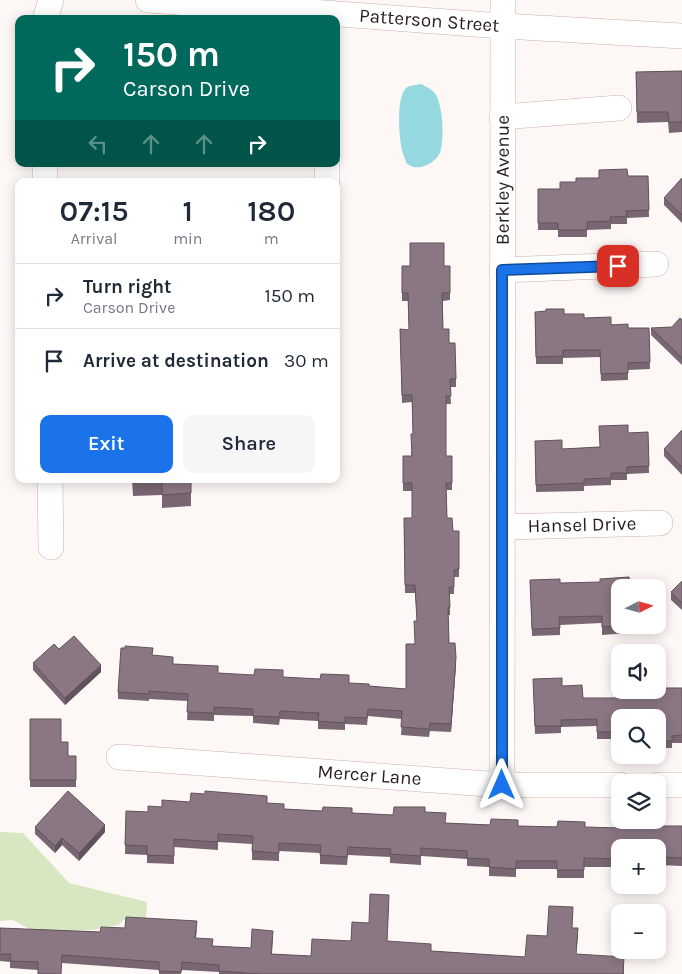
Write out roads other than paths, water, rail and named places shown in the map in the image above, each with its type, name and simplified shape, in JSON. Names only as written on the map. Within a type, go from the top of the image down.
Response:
[{"type":"street","points":[[46,15],[51,0]]},
{"type":"street","name":"Patterson Street","points":[[148,0],[258,5],[319,15]]},
{"type":"street","name":"Berkley Avenue","points":[[502,785],[503,0]]},
{"type":"street","name":"Patterson Street","points":[[340,17],[682,36]]},
{"type":"street","points":[[502,116],[619,108]]},
{"type":"street","points":[[502,270],[656,264]]},
{"type":"street","points":[[50,483],[51,547]]},
{"type":"street","name":"Hansel Drive","points":[[503,527],[660,523]]},
{"type":"street","name":"Mercer Lane","points":[[119,757],[502,785],[611,785]]},
{"type":"street","points":[[666,785],[682,785]]},
{"type":"water","points":[[421,84],[433,91],[438,101],[442,122],[441,149],[437,157],[427,165],[413,167],[407,164],[402,152],[399,118],[401,100],[406,88]]}]
